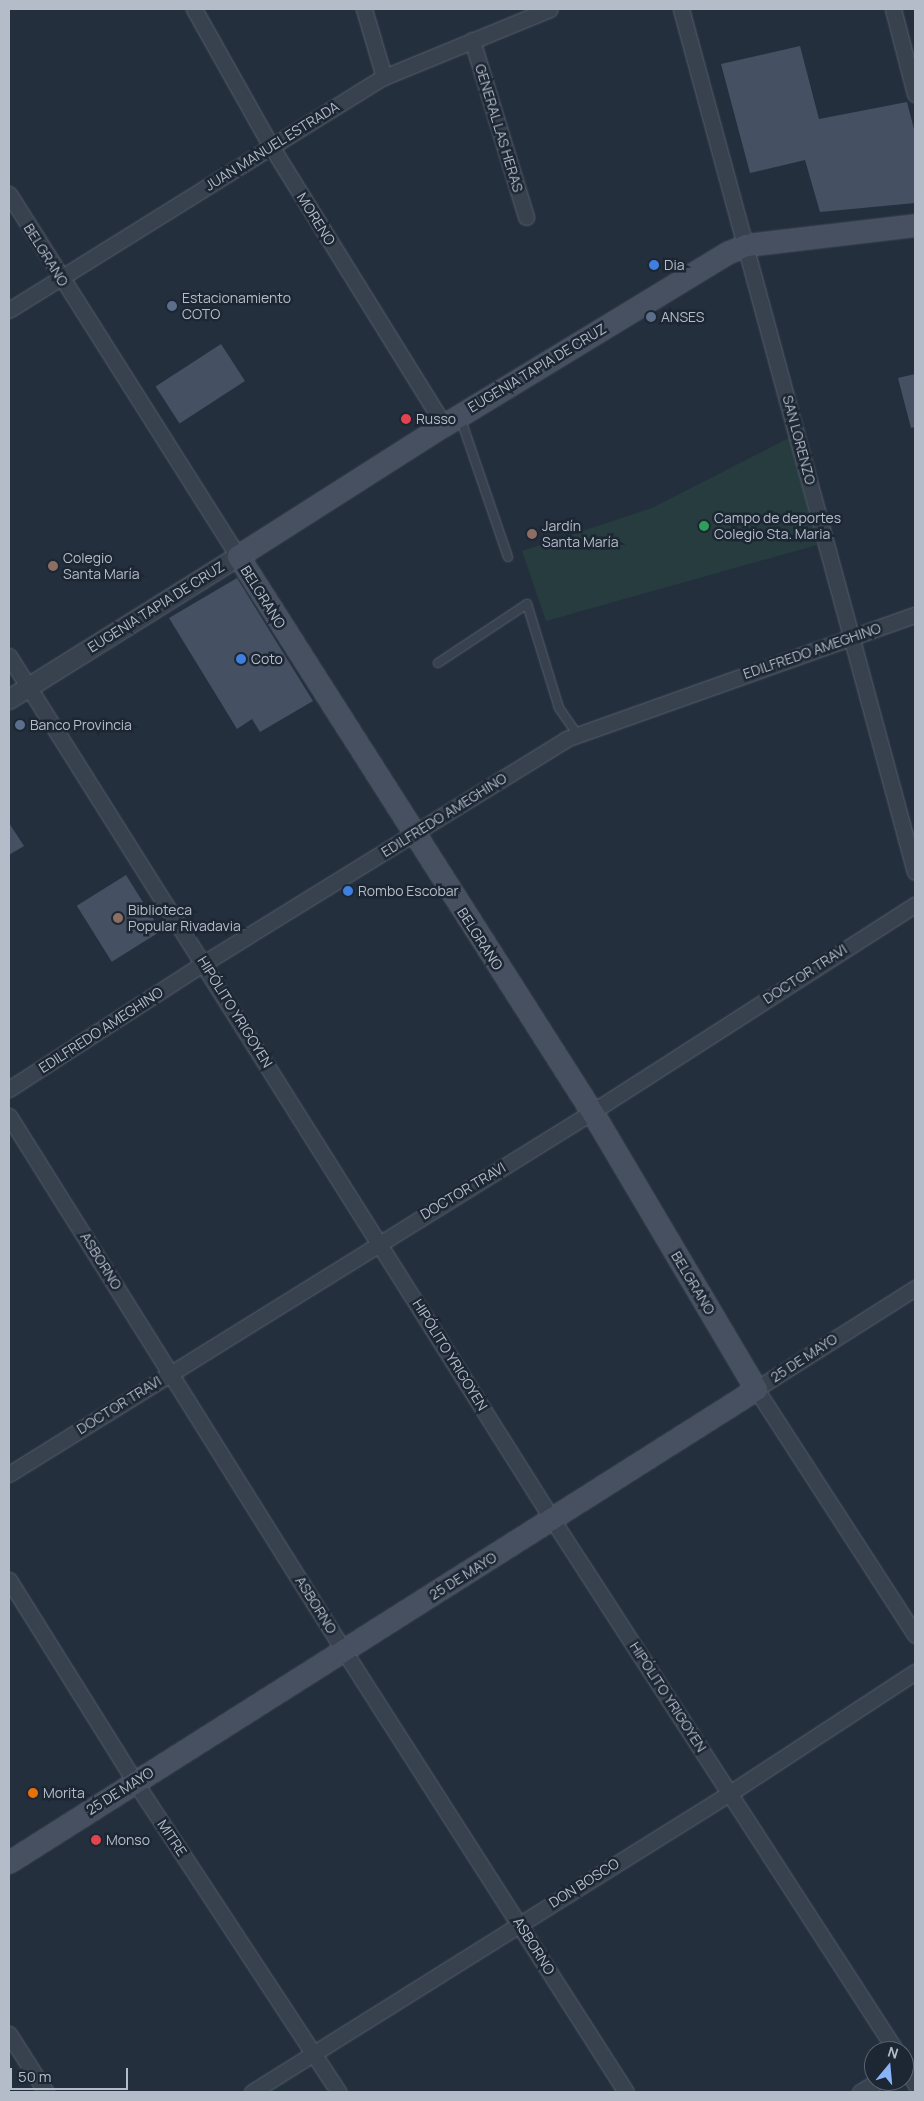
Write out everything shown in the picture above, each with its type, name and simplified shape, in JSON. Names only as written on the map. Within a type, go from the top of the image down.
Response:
[{"type":"main road","name":"EUGENIA TAPIA DE CRUZ","points":[[238,556],[452,420],[728,252],[746,245],[915,226]]},
{"type":"main road","name":"BELGRANO","points":[[238,556],[413,835],[592,1112],[756,1389]]},
{"type":"main road","name":"25 DE MAYO","points":[[9,1862],[756,1389]]},
{"type":"street","name":"MORENO","points":[[194,9],[271,146],[452,420]]},
{"type":"street","points":[[364,9],[384,77]]},
{"type":"street","name":"JUAN MANUEL ESTRADA","points":[[9,310],[384,77],[550,9]]},
{"type":"street","name":"SAN LORENZO","points":[[681,9],[853,636],[915,872]]},
{"type":"street","points":[[893,9],[915,94]]},
{"type":"street","name":"GENERAL LAS HERAS","points":[[472,40],[526,216]]},
{"type":"street","name":"BELGRANO","points":[[9,194],[238,556]]},
{"type":"street","name":"EUGENIA TAPIA DE CRUZ","points":[[9,699],[238,556]]},
{"type":"street","name":"EDILFREDO AMEGHINO","points":[[9,1089],[204,963],[578,734],[915,615]]},
{"type":"street","name":"HIPÓLITO YRIGOYEN","points":[[9,656],[380,1242],[552,1519],[890,2041]]},
{"type":"street","name":"DOCTOR TRAVI","points":[[9,1474],[592,1112],[915,905]]},
{"type":"street","name":"ASBORNO","points":[[9,1116],[344,1651],[626,2092]]},
{"type":"street","name":"25 DE MAYO","points":[[756,1389],[915,1288]]},
{"type":"street","name":"BELGRANO","points":[[756,1389],[915,1635]]},
{"type":"street","name":"MITRE","points":[[9,1580],[135,1782],[339,2092]]},
{"type":"street","name":"DON BOSCO","points":[[252,2092],[730,1792],[915,1672]]},
{"type":"street","points":[[9,2034],[46,2092]]},
{"type":"lane","points":[[452,420],[508,557]]},
{"type":"lane","points":[[438,663],[527,604],[559,708],[578,734]]},
{"type":"green space","name":"Campo de deportes Colegio Sta. Maria","points":[[789,438],[817,545],[546,621],[522,551],[652,508]]},
{"type":"building","points":[[800,46],[819,119],[907,102],[915,133],[915,203],[820,212],[805,160],[750,173],[721,64]]},
{"type":"building","points":[[221,344],[245,381],[180,423],[156,386]]},
{"type":"building","points":[[915,374],[915,427],[911,428],[898,378]]},
{"type":"building","name":"Coto","points":[[237,578],[313,701],[260,732],[252,719],[237,729],[169,618]]},
{"type":"building","points":[[9,823],[24,846],[9,855]]},
{"type":"building","name":"Biblioteca Popular Rivadavia","points":[[126,875],[161,931],[112,962],[77,906]]},
{"type":"place","name":"Dia","points":[[654,265]]},
{"type":"place","name":"Estacionamiento COTO","points":[[172,306]]},
{"type":"place","name":"ANSES","points":[[651,317]]},
{"type":"place","name":"Russo","points":[[406,419]]},
{"type":"place","name":"Campo de deportes Colegio Sta. Maria","points":[[704,526]]},
{"type":"place","name":"Jardín Santa María","points":[[532,534]]},
{"type":"place","name":"Colegio Santa María","points":[[53,566]]},
{"type":"place","name":"Coto","points":[[241,659]]},
{"type":"place","name":"Banco Provincia","points":[[20,725]]},
{"type":"place","name":"Rombo Escobar","points":[[348,891]]},
{"type":"place","name":"Biblioteca Popular Rivadavia","points":[[118,918]]},
{"type":"place","name":"Morita","points":[[33,1793]]},
{"type":"place","name":"Monso","points":[[96,1840]]}]
